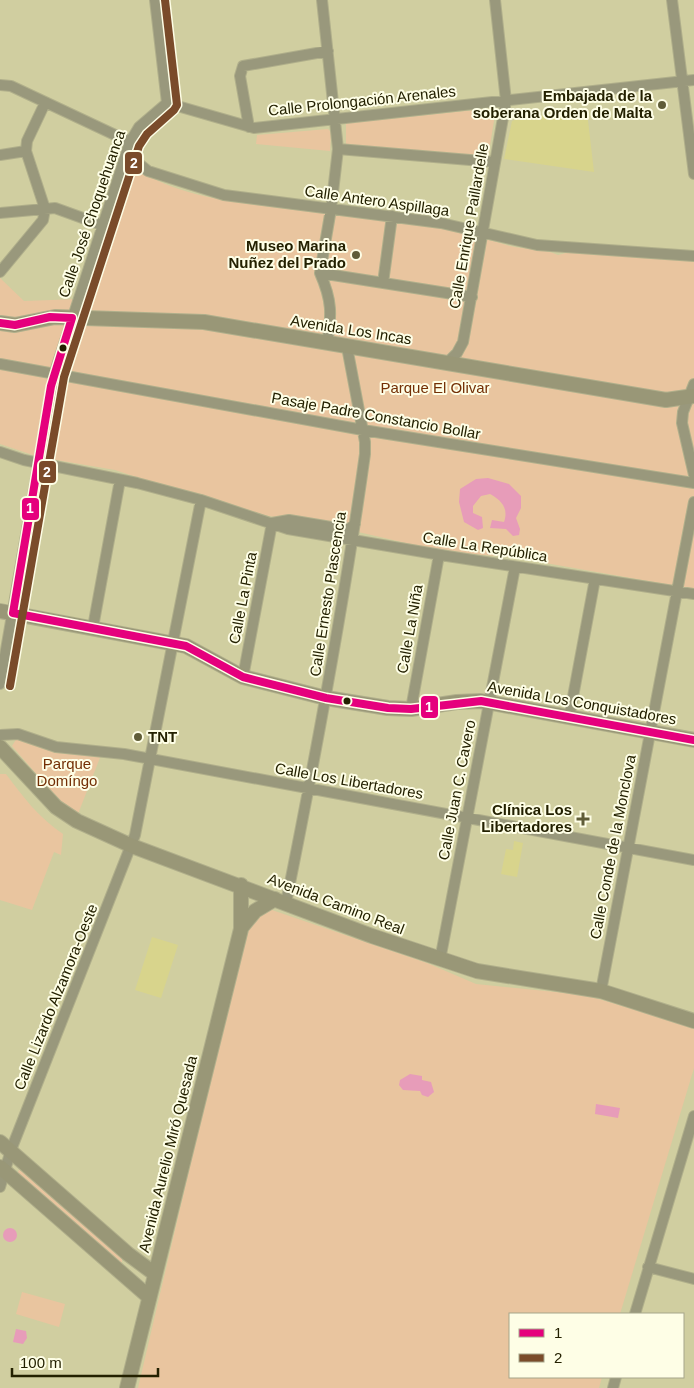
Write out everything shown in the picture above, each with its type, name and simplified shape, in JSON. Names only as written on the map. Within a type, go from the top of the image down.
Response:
[{"type":"main road","name":"Avenida Los Incas","points":[[0,323],[15,325],[50,317],[204,322],[666,400],[691,397]]},
{"type":"main road","name":"Avenida Los Conquistadores","points":[[7,612],[172,643],[197,651],[243,677],[326,698],[388,708],[411,709],[468,701],[490,702],[694,740]]},
{"type":"main road","name":"Avenida Camino Real","points":[[0,747],[56,807],[77,821],[132,846],[440,960],[495,976],[601,990],[694,1022]]},
{"type":"main road","name":"Avenida Aurelio Miró Quesada","points":[[127,1388],[241,929],[243,908],[241,886]]},
{"type":"main road","name":"Avenida Aurelio Miró Quesada","points":[[241,929],[255,911],[280,901]]},
{"type":"main road","points":[[5,1146],[128,1254],[155,1274]]},
{"type":"main road","points":[[2,1169],[149,1297]]},
{"type":"main road","points":[[116,1269],[125,1267],[128,1263],[128,1254]]},
{"type":"street","points":[[155,0],[167,103]]},
{"type":"street","points":[[322,0],[338,149],[331,209],[320,273],[330,296],[330,320],[327,343]]},
{"type":"street","name":"Calle Enrique Paillardelle","points":[[448,362],[464,342],[506,101],[495,0]]},
{"type":"street","points":[[672,0],[689,81],[694,174]]},
{"type":"street","points":[[249,127],[240,76],[243,66],[328,51]]},
{"type":"street","name":"Calle Prolongación Arenales","points":[[167,103],[249,127],[689,81]]},
{"type":"street","name":"Calle Antero Aspillaga","points":[[0,85],[11,86],[129,146],[144,169],[204,190],[243,199],[441,223],[537,245],[694,256]]},
{"type":"street","points":[[0,272],[44,220],[45,209],[26,151],[27,141],[45,103]]},
{"type":"street","name":"Calle José Choquehuanca","points":[[0,684],[7,612],[40,463],[54,375],[129,146],[138,127],[167,103]]},
{"type":"street","points":[[338,149],[494,162]]},
{"type":"street","points":[[0,155],[26,151]]},
{"type":"street","points":[[0,213],[45,209],[62,210],[102,225]]},
{"type":"street","points":[[384,283],[392,216]]},
{"type":"street","points":[[320,273],[472,297]]},
{"type":"street","name":"Calle Ernesto Plascencia","points":[[280,901],[310,789],[353,541],[365,454],[363,430],[347,347]]},
{"type":"street","name":"Pasaje Padre Constancio Bollar","points":[[0,364],[363,430],[694,483]]},
{"type":"street","points":[[694,384],[691,397],[683,412],[682,423],[694,475]]},
{"type":"street","name":"Calle La República","points":[[0,452],[201,500],[288,529],[439,555],[694,594]]},
{"type":"street","points":[[93,627],[120,480]]},
{"type":"street","name":"Calle Lizardo Alzamora-Oeste","points":[[0,1187],[5,1146],[132,846],[151,760],[201,500]]},
{"type":"street","name":"Calle Conde de la Monclova","points":[[601,990],[694,502]]},
{"type":"street","name":"Calle La República","points":[[272,524],[289,520],[343,529],[349,529],[355,524]]},
{"type":"street","name":"Calle La Pinta","points":[[243,677],[272,524]]},
{"type":"street","name":"Calle La Niña","points":[[411,709],[439,555]]},
{"type":"street","name":"Calle Juan C. Cavero","points":[[440,960],[515,567]]},
{"type":"street","points":[[569,718],[595,579]]},
{"type":"street","name":"Calle Los Libertadores","points":[[0,736],[18,734],[56,747],[124,754],[694,860]]},
{"type":"street","points":[[634,1313],[694,1116]]},
{"type":"street","points":[[648,1267],[694,1279]]},
{"type":"shaded area","points":[[587,112],[594,172],[504,159],[512,121],[522,117]]},
{"type":"shaded area","points":[[488,478],[509,484],[521,496],[521,508],[516,518],[520,529],[519,535],[513,536],[506,529],[490,528],[492,520],[504,522],[505,509],[498,499],[490,494],[481,496],[473,506],[473,513],[482,517],[483,528],[478,530],[464,522],[459,502],[460,489],[476,479]]},
{"type":"shaded area","points":[[514,841],[523,843],[517,877],[501,874],[506,849],[513,850]]},
{"type":"shaded area","points":[[152,937],[178,945],[161,998],[135,990]]},
{"type":"shaded area","points":[[410,1074],[422,1076],[422,1080],[431,1082],[434,1092],[428,1097],[422,1095],[420,1091],[403,1090],[399,1085],[400,1080]]},
{"type":"shaded area","points":[[596,1104],[620,1108],[618,1118],[595,1114]]},
{"type":"shaded area","points":[[10,1228],[15,1230],[17,1235],[15,1240],[10,1242],[5,1240],[3,1235],[5,1230]]},
{"type":"shaded area","points":[[16,1329],[26,1331],[27,1338],[23,1344],[13,1342]]},
{"type":"green space","points":[[496,108],[488,158],[346,146],[346,123]]},
{"type":"green space","points":[[328,129],[331,132],[330,151],[256,144],[257,135]]},
{"type":"green space","name":"Parque El Olivar","points":[[126,163],[157,181],[189,192],[223,200],[419,224],[510,246],[546,251],[558,255],[570,252],[694,258],[694,589],[511,557],[445,552],[341,528],[269,516],[207,500],[115,470],[39,457],[0,444],[0,278],[24,301],[79,299]]},
{"type":"green space","name":"Parque Domíngo","points":[[17,738],[101,755],[78,814],[66,808],[12,746]]},
{"type":"green space","points":[[0,774],[6,774],[39,814],[63,834],[61,855],[54,852],[32,910],[0,900]]},
{"type":"green space","points":[[269,909],[427,963],[476,984],[585,995],[694,1027],[694,1068],[620,1313],[509,1313],[509,1378],[602,1378],[599,1388],[138,1388],[246,927],[250,921]]},
{"type":"green space","points":[[21,1166],[122,1257],[122,1262],[119,1264],[16,1176]]},
{"type":"green space","points":[[22,1292],[65,1304],[59,1327],[16,1314]]},
{"type":"transit line","name":"2","points":[[10,686],[64,377],[139,146],[147,134],[174,110],[177,105],[165,0]]},
{"type":"transit line","name":"1","points":[[0,323],[15,325],[50,317],[72,318],[51,386],[13,613],[186,646],[243,677],[326,698],[388,708],[411,709],[481,701],[694,740]]},
{"type":"place","name":"Embajada de la soberana Orden de Malta","points":[[662,105]]},
{"type":"place","name":"Museo Marina Nuñez del Prado","points":[[356,255]]},
{"type":"place","name":"TNT","points":[[138,737]]},
{"type":"place","name":"Clínica Los Libertadores","points":[[583,819]]}]
